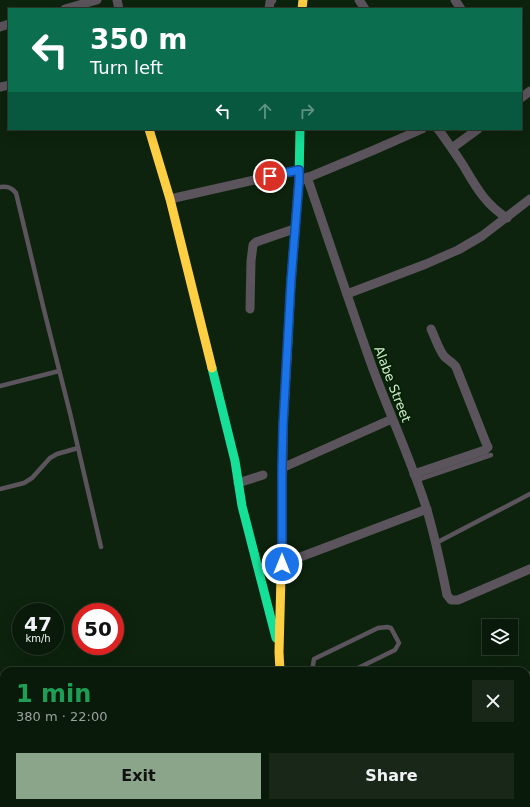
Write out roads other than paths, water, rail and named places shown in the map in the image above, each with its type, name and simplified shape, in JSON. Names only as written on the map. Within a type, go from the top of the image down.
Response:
[{"type":"main road","points":[[150,130],[170,199],[224,415],[235,461],[242,506],[279,652]]},
{"type":"main road","points":[[280,667],[283,426],[294,229],[303,179],[299,170],[300,130]]},
{"type":"street","points":[[69,8],[97,0]]},
{"type":"street","points":[[303,179],[420,130]]},
{"type":"street","points":[[439,130],[452,148],[481,195],[499,213],[507,218]]},
{"type":"street","points":[[452,148],[477,130]]},
{"type":"street","points":[[170,199],[299,170]]},
{"type":"street","name":"Alabe Street","points":[[303,179],[347,294],[392,419],[427,508],[447,595],[450,600],[458,600],[530,569]]},
{"type":"street","points":[[347,294],[426,264],[458,250],[482,236],[530,199]]},
{"type":"street","points":[[250,309],[251,260],[253,245],[256,242],[294,229]]},
{"type":"street","points":[[416,477],[485,450],[488,447],[454,364],[444,357],[431,329]]},
{"type":"street","points":[[282,468],[392,419]]},
{"type":"street","points":[[238,483],[263,475]]},
{"type":"street","points":[[282,564],[427,508]]},
{"type":"lane","points":[[0,187],[5,186],[12,188],[16,193],[60,371],[101,547]]},
{"type":"lane","points":[[0,386],[60,371]]},
{"type":"lane","points":[[0,489],[24,483],[32,478],[50,458],[57,454],[78,448]]},
{"type":"lane","points":[[416,477],[491,455]]},
{"type":"lane","points":[[436,542],[530,494]]},
{"type":"lane","points":[[313,667],[314,659],[378,628],[391,628],[398,643],[395,650],[360,667]]}]
